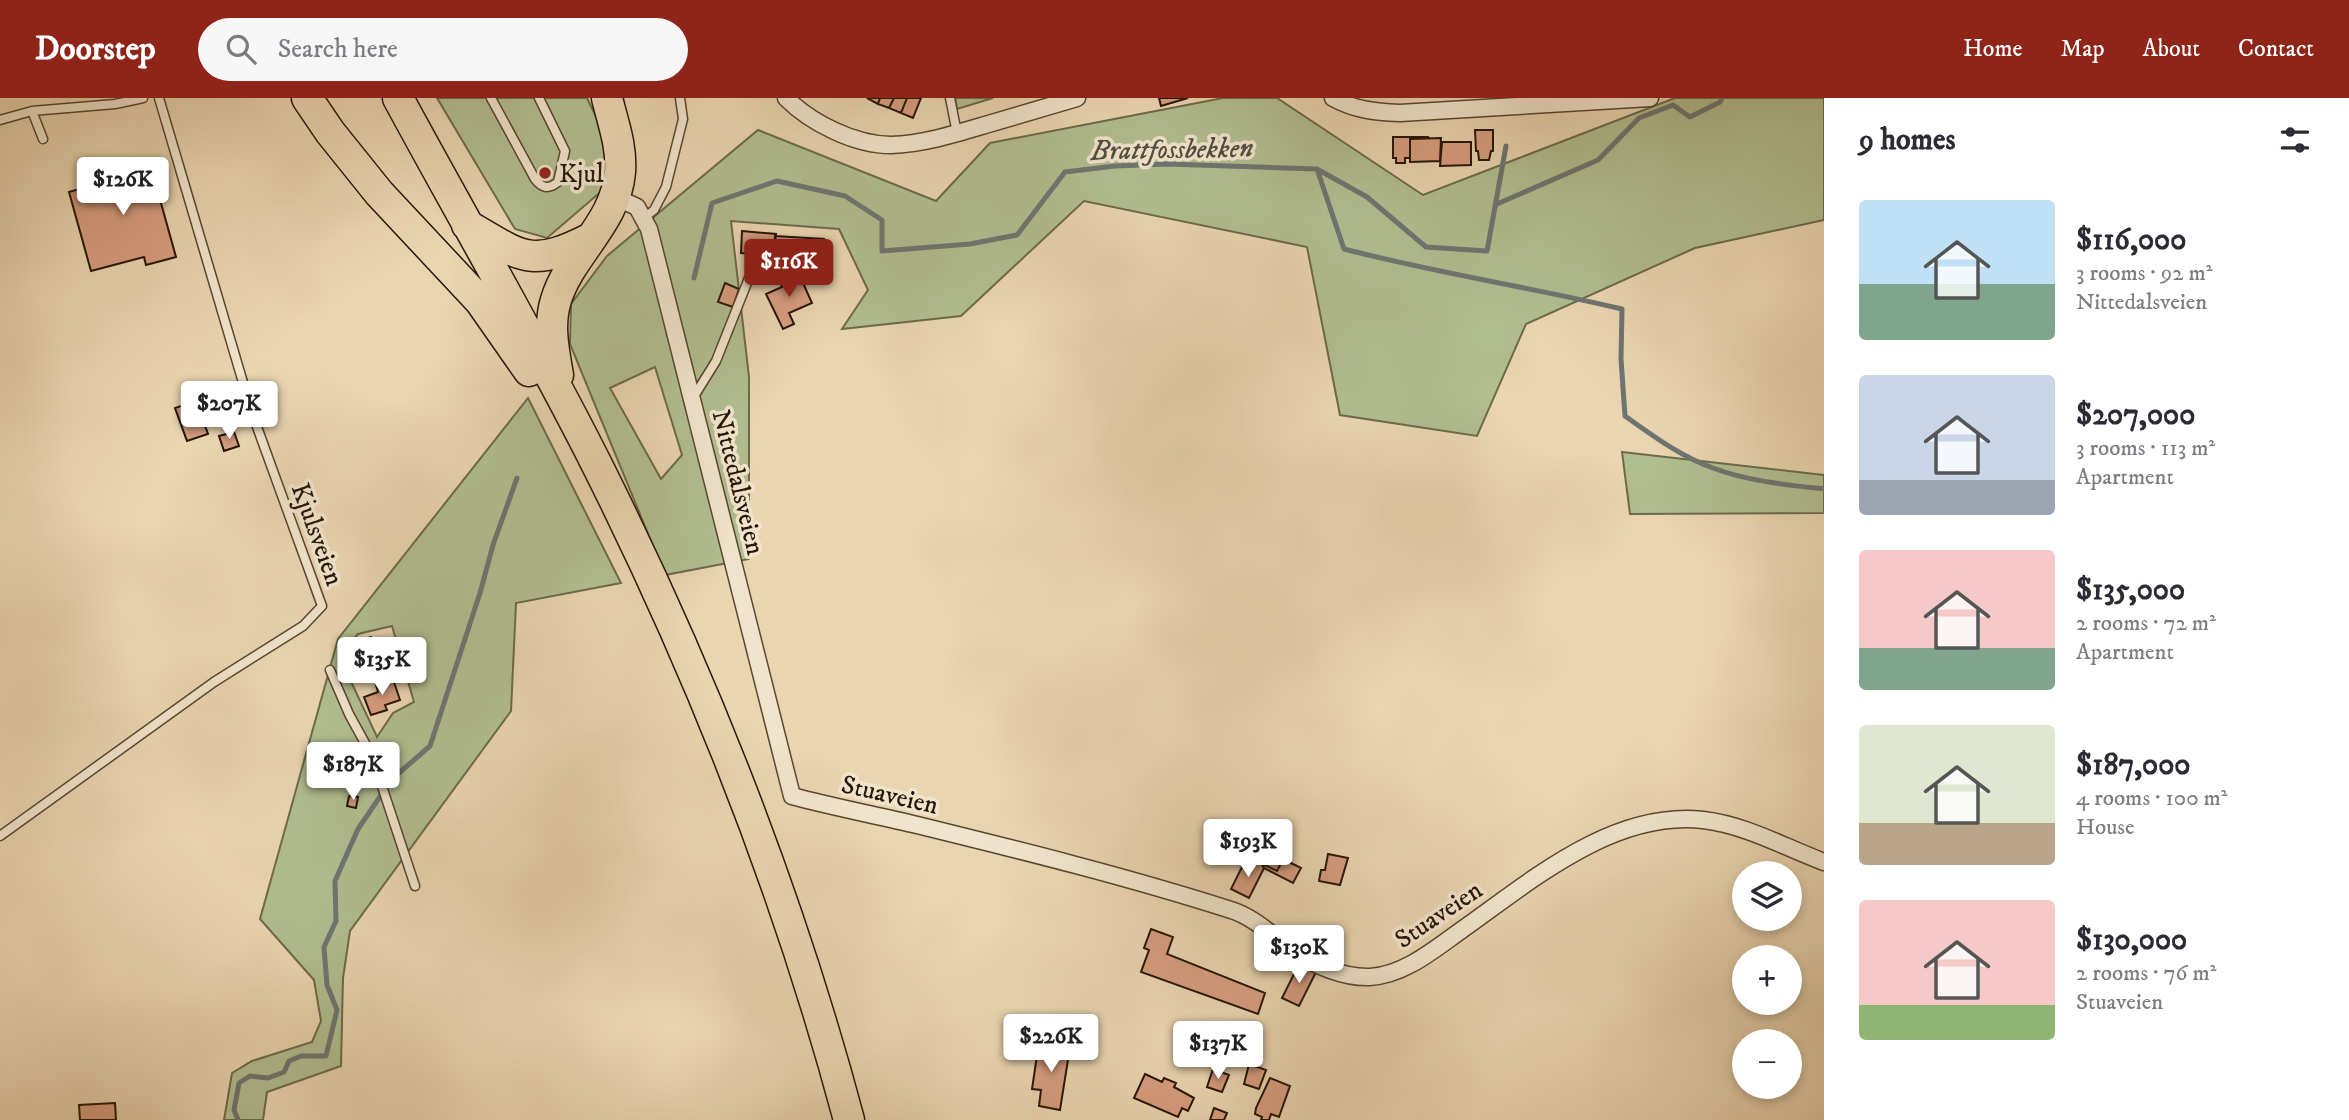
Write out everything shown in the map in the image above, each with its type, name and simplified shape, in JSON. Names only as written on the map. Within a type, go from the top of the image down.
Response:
[{"type":"highway","points":[[307,98],[330,132],[379,192],[480,301],[598,467]]},
{"type":"highway","points":[[398,98],[563,400],[665,608],[735,776],[800,958],[849,1120]]},
{"type":"highway","points":[[563,400],[551,326],[555,302],[565,280],[606,217],[620,180],[616,129],[606,99]]},
{"type":"highway","points":[[467,224],[509,249],[533,257],[556,255],[591,238]]},
{"type":"street","points":[[786,98],[825,126],[871,143],[916,143],[1077,98]]},
{"type":"street","points":[[1333,98],[1369,112],[1400,113],[1592,99],[1650,98]]},
{"type":"street","points":[[615,197],[637,207],[644,218]]},
{"type":"street","name":"Nittedalsveien","points":[[644,218],[693,398],[792,796]]},
{"type":"street","name":"Stuaveien","points":[[792,796],[1082,865],[1235,911],[1269,931],[1294,951],[1324,967],[1370,977],[1392,973],[1425,956],[1548,868],[1605,838],[1646,824],[1686,819],[1705,820],[1757,833],[1824,862]]},
{"type":"lane","points":[[0,120],[32,111],[115,104],[143,98]]},
{"type":"lane","name":"Kjulsveien","points":[[0,836],[214,682],[303,626],[322,606],[252,413],[159,98]]},
{"type":"lane","points":[[491,98],[535,179],[541,186],[547,187],[558,182],[565,151],[540,98]]},
{"type":"lane","points":[[644,218],[654,210],[666,187],[683,119],[680,98]]},
{"type":"lane","points":[[950,98],[957,133]]},
{"type":"lane","points":[[32,111],[43,139]]},
{"type":"lane","points":[[693,398],[716,361],[749,278]]},
{"type":"lane","points":[[330,670],[349,714],[372,756],[415,887]]},
{"type":"green space","points":[[437,98],[587,98],[606,137],[604,189],[547,238],[515,229]]},
{"type":"green space","points":[[955,98],[993,98],[957,109]]},
{"type":"green space","points":[[1223,98],[1277,98],[1423,195],[1675,98],[1824,98],[1824,220],[1695,248],[1526,324],[1477,436],[1340,415],[1307,247],[1084,201],[961,316],[842,329],[868,290],[839,229],[731,221],[749,377],[749,559],[665,575],[570,344],[571,304],[607,256],[758,130],[936,201],[990,143]],"holes":[[[655,367],[682,455],[661,479],[610,388]]]},
{"type":"green space","points":[[528,398],[621,583],[516,603],[511,711],[350,931],[343,978],[341,1066],[267,1092],[263,1120],[224,1120],[232,1073],[252,1061],[312,1042],[321,1021],[314,980],[260,919],[338,639]],"holes":[[[392,626],[414,702],[393,713],[377,737],[339,656],[358,634]]]},
{"type":"green space","points":[[1622,452],[1824,475],[1824,513],[1630,514]]},
{"type":"building","points":[[867,98],[880,98],[878,104]]},
{"type":"building","points":[[880,98],[894,98],[889,108],[878,104]]},
{"type":"building","points":[[894,98],[907,98],[901,113],[889,108]]},
{"type":"building","points":[[907,98],[921,98],[913,118],[901,113]]},
{"type":"building","points":[[1159,98],[1188,98],[1161,106]]},
{"type":"building","points":[[1475,130],[1493,130],[1493,151],[1489,160],[1479,160]]},
{"type":"building","points":[[1393,137],[1429,138],[1410,139],[1410,158],[1405,158],[1405,163],[1396,163],[1396,158],[1393,158]]},
{"type":"building","points":[[1441,138],[1440,161],[1410,162],[1410,139]]},
{"type":"building","points":[[1442,142],[1471,142],[1471,165],[1440,166]]},
{"type":"building","points":[[129,158],[131,165],[149,160],[176,257],[146,265],[144,257],[91,271],[69,192],[104,182],[100,166]]},
{"type":"building","points":[[742,231],[776,234],[774,250],[764,249],[764,255],[741,253]]},
{"type":"building","points":[[775,236],[824,239],[823,266],[807,265],[807,254],[774,252]]},
{"type":"building","points":[[799,274],[812,303],[789,313],[794,324],[783,329],[766,294],[782,287],[780,282]]},
{"type":"building","points":[[725,283],[739,289],[733,307],[718,302]]},
{"type":"building","points":[[196,401],[208,434],[187,441],[175,408]]},
{"type":"building","points":[[234,432],[239,446],[224,451],[219,436]]},
{"type":"building","points":[[371,637],[374,646],[357,652],[354,643]]},
{"type":"building","points":[[393,679],[400,700],[385,705],[387,710],[371,715],[364,697],[378,692],[376,685]]},
{"type":"building","points":[[349,796],[358,797],[356,808],[347,806]]},
{"type":"building","points":[[1266,844],[1286,854],[1277,871],[1257,861]]},
{"type":"building","points":[[1328,854],[1348,858],[1340,885],[1319,881],[1321,870],[1325,870]]},
{"type":"building","points":[[1253,859],[1258,859],[1264,868],[1249,898],[1231,889],[1242,867],[1251,872]]},
{"type":"building","points":[[1283,859],[1301,868],[1293,883],[1264,868],[1263,864],[1277,871]]},
{"type":"building","points":[[1151,929],[1173,937],[1167,954],[1265,993],[1258,1014],[1141,972],[1149,950],[1144,948]]},
{"type":"building","points":[[1314,930],[1329,941],[1316,960],[1301,949]]},
{"type":"building","points":[[1299,964],[1316,972],[1299,1006],[1282,998]]},
{"type":"building","points":[[1039,1042],[1070,1047],[1060,1110],[1039,1106],[1041,1090],[1032,1089]]},
{"type":"building","points":[[1249,1064],[1266,1070],[1259,1089],[1244,1084]]},
{"type":"building","points":[[1213,1069],[1229,1075],[1222,1092],[1207,1087]]},
{"type":"building","points":[[1145,1074],[1162,1082],[1164,1078],[1176,1083],[1174,1087],[1194,1098],[1188,1111],[1182,1108],[1178,1117],[1134,1098]]},
{"type":"building","points":[[1270,1078],[1290,1086],[1279,1117],[1271,1114],[1269,1120],[1261,1120],[1262,1117],[1255,1114],[1256,1108]]},
{"type":"building","points":[[115,1103],[116,1120],[80,1120],[79,1105]]},
{"type":"building","points":[[1214,1108],[1227,1113],[1224,1120],[1210,1120]]},
{"type":"waterway","points":[[1497,204],[1598,160],[1639,118],[1673,105],[1690,117],[1720,102],[1722,98]]},
{"type":"waterway","name":"Brattfossbekken","points":[[694,278],[712,203],[777,181],[845,196],[882,220],[882,251],[970,244],[1017,235],[1065,172],[1115,166],[1168,164],[1317,169],[1367,197],[1426,247],[1487,251],[1506,146]]},
{"type":"waterway","points":[[1317,169],[1344,249],[1622,309],[1621,359],[1625,416],[1678,452],[1713,468],[1754,479],[1824,489]]},
{"type":"waterway","name":"Brattfossbekken","points":[[238,1120],[234,1110],[239,1083],[250,1076],[268,1078],[284,1072],[289,1061],[301,1056],[326,1056],[337,1010],[327,985],[324,947],[336,921],[335,881],[358,829],[392,779],[430,746],[493,545],[517,478]]},
{"type":"place","name":"Kjul","points":[[545,173]]}]
